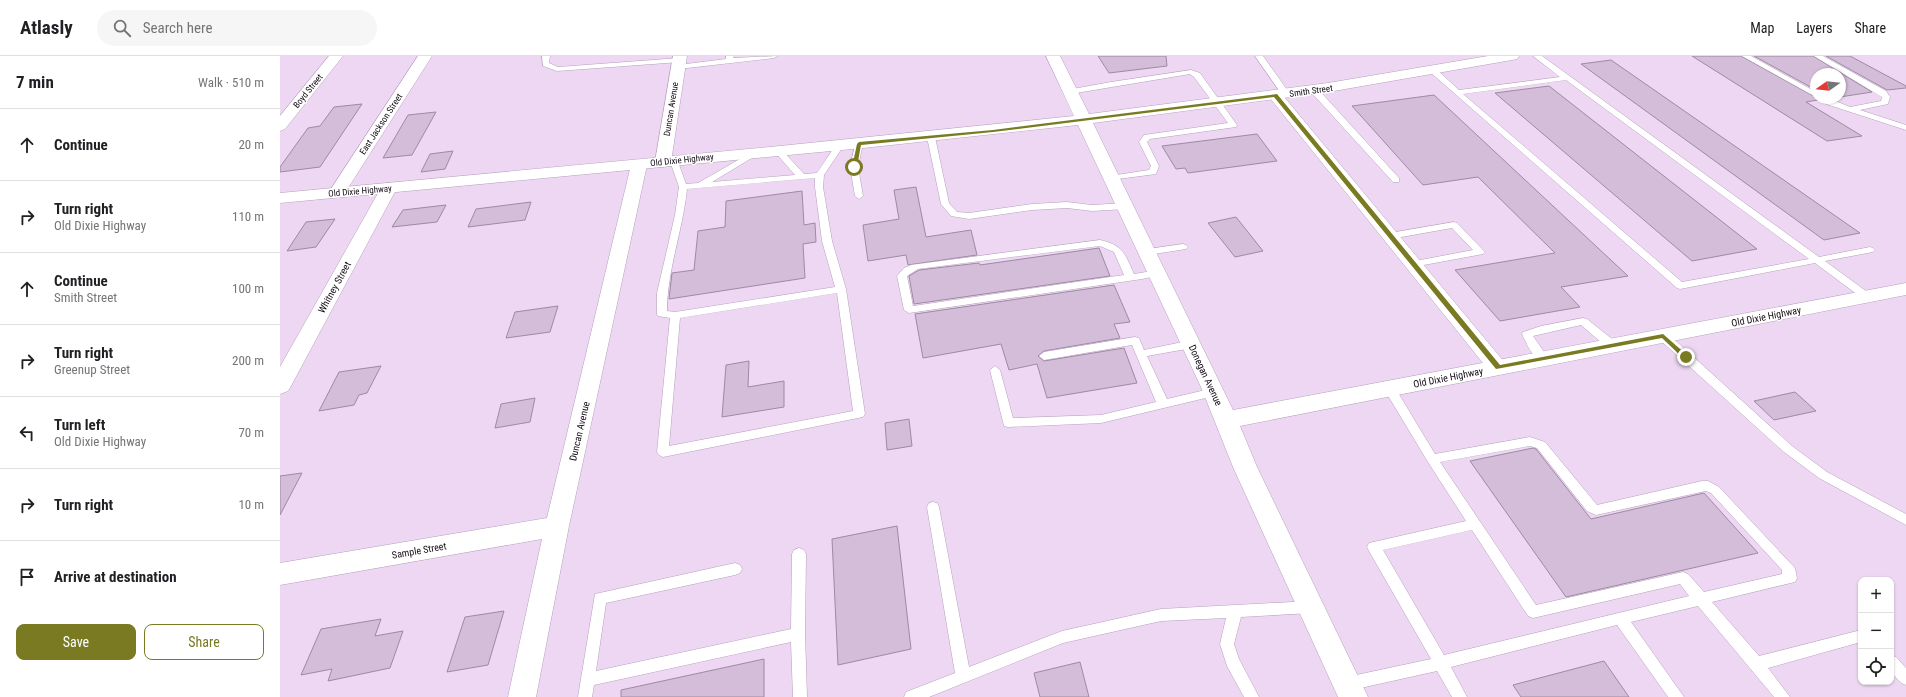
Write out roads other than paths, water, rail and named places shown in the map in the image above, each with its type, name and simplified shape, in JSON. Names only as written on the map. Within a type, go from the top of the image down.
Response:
[{"type":"street","name":"Boyd Street","points":[[280,126],[336,56]]},
{"type":"street","name":"East Jackson Street","points":[[337,192],[425,56]]},
{"type":"street","name":"Donegan Avenue","points":[[1053,56],[1192,344],[1214,392],[1245,467],[1350,690]]},
{"type":"street","name":"Smith Street","points":[[1084,119],[1314,90],[1433,71],[1512,56]]},
{"type":"street","name":"Duncan Avenue","points":[[668,162],[680,61]]},
{"type":"street","points":[[1280,95],[1390,236],[1498,368]]},
{"type":"street","name":"Old Dixie Highway","points":[[280,198],[931,137],[1084,119]]},
{"type":"street","name":"Duncan Avenue","points":[[522,697],[557,526],[639,165]]},
{"type":"street","name":"Whitney Street","points":[[280,386],[389,188]]},
{"type":"street","name":"Old Dixie Highway","points":[[1226,420],[1906,289]]},
{"type":"street","name":"Sample Street","points":[[280,574],[557,526]]},
{"type":"lane","points":[[546,56],[546,64],[557,69],[774,56]]},
{"type":"lane","points":[[1259,56],[1280,95]]},
{"type":"lane","points":[[1537,56],[1866,296]]},
{"type":"lane","points":[[1746,56],[1810,92]]},
{"type":"lane","points":[[1818,56],[1883,93],[1886,97],[1884,102],[1871,106],[1850,109]]},
{"type":"lane","points":[[1433,71],[1680,286],[1870,250]]},
{"type":"lane","points":[[1070,92],[1191,72],[1197,75],[1233,125],[1147,137],[1143,142],[1155,166],[1153,172],[1112,178]]},
{"type":"lane","points":[[1458,92],[1566,78]]},
{"type":"lane","points":[[1314,90],[1396,180]]},
{"type":"lane","points":[[1837,104],[1906,128]]},
{"type":"lane","points":[[931,137],[945,204],[954,214],[969,216],[1032,207],[1067,205],[1092,208],[1126,206]]},
{"type":"lane","points":[[859,144],[854,167],[860,196]]},
{"type":"lane","points":[[675,316],[662,452],[859,414],[841,289],[827,241],[819,187],[820,175],[840,145]]},
{"type":"lane","points":[[778,151],[802,177]]},
{"type":"lane","points":[[700,185],[752,154]]},
{"type":"lane","points":[[668,162],[683,187],[680,215],[662,293],[662,314],[675,316],[841,289]]},
{"type":"lane","points":[[683,187],[820,175]]},
{"type":"lane","points":[[1390,236],[1454,225],[1480,252],[1413,264]]},
{"type":"lane","points":[[1130,277],[1117,248],[1112,245],[1100,243],[913,267],[905,271],[902,276],[909,310],[1158,273]]},
{"type":"lane","points":[[1148,252],[1183,247]]},
{"type":"lane","points":[[1544,359],[1532,344],[1527,334],[1541,329],[1583,321],[1613,346]]},
{"type":"lane","points":[[1663,336],[1788,449],[1823,475],[1906,520]]},
{"type":"lane","points":[[1044,356],[1135,341],[1164,404]]},
{"type":"lane","points":[[1141,354],[1192,344]]},
{"type":"lane","points":[[995,370],[1008,423],[1101,419],[1214,392]]},
{"type":"lane","points":[[1390,389],[1432,459],[1533,612],[1683,578],[1783,697]]},
{"type":"lane","points":[[1350,690],[1441,664],[1620,618],[1790,578],[1788,568],[1715,490],[1708,486],[1702,486],[1596,510],[1591,507],[1541,445],[1536,442],[1523,442],[1432,459]]},
{"type":"lane","points":[[933,507],[963,676]]},
{"type":"lane","points":[[1460,697],[1374,547],[1475,524]]},
{"type":"lane","points":[[799,554],[798,634],[800,697]]},
{"type":"lane","points":[[585,697],[600,598],[735,569]]},
{"type":"lane","points":[[910,697],[1062,637],[1161,615],[1311,607]]},
{"type":"lane","points":[[1235,611],[1227,644],[1232,661],[1252,697]]},
{"type":"lane","points":[[1620,618],[1678,697]]},
{"type":"lane","points":[[587,680],[798,634]]},
{"type":"lane","points":[[1756,664],[1858,637]]},
{"type":"lane","points":[[1894,665],[1906,678]]}]
